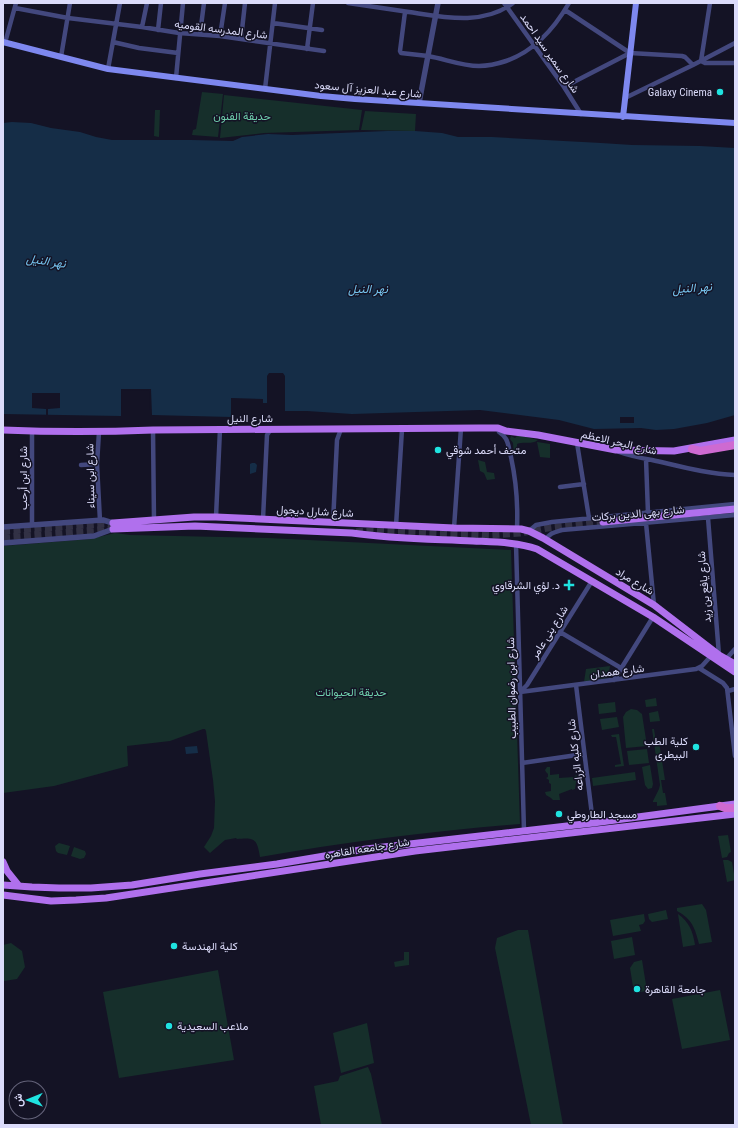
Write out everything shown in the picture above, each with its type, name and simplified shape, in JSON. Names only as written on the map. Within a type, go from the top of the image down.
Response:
[{"type":"highway","points":[[692,448],[700,451],[735,445]]},
{"type":"highway","points":[[720,806],[725,808],[735,808]]},
{"type":"main road","points":[[623,117],[636,3]]},
{"type":"main road","name":"شارع عبد العزيز آل سعود","points":[[4,42],[108,69],[265,89],[356,99],[735,123]]},
{"type":"main road","name":"شارع النيل","points":[[3,430],[98,432],[220,429],[498,428]]},
{"type":"main road","name":"شارع البحر الاعظم","points":[[498,428],[506,431],[538,435],[616,450]]},
{"type":"main road","points":[[616,450],[660,452],[735,440]]},
{"type":"main road","name":"شارع بهى الدين بركات","points":[[603,522],[665,519],[735,509]]},
{"type":"main road","name":"شارع شارل ديجول","points":[[113,526],[194,517],[216,517],[396,526],[500,529],[516,528]]},
{"type":"main road","name":"شارع شارل ديجول","points":[[113,526],[195,526],[352,533],[374,536],[516,544]]},
{"type":"main road","name":"شارع مراد","points":[[516,528],[529,531],[545,539],[654,605],[719,655],[732,662]]},
{"type":"main road","points":[[499,542],[502,536],[500,529]]},
{"type":"main road","points":[[537,548],[538,543],[545,539]]},
{"type":"main road","name":"شارع مراد","points":[[516,544],[537,548],[653,617],[735,672]]},
{"type":"main road","name":"شارع جامعه القاهره","points":[[3,885],[59,888],[109,887],[277,864],[366,849],[593,823],[735,804]]},
{"type":"main road","name":"شارع جامعه القاهره","points":[[3,895],[39,900],[106,898],[415,851],[735,814]]},
{"type":"main road","points":[[366,849],[367,858]]},
{"type":"main road","points":[[3,863],[7,871],[19,886]]},
{"type":"main road","points":[[200,874],[202,878],[201,884]]},
{"type":"street","points":[[61,57],[70,3]]},
{"type":"street","points":[[108,69],[120,3]]},
{"type":"street","points":[[142,27],[147,3]]},
{"type":"street","points":[[158,30],[161,3]]},
{"type":"street","points":[[176,78],[183,3]]},
{"type":"street","points":[[200,34],[204,3]]},
{"type":"street","points":[[220,36],[225,3]]},
{"type":"street","points":[[241,39],[245,3]]},
{"type":"street","points":[[265,89],[275,3]]},
{"type":"street","points":[[307,49],[313,3]]},
{"type":"street","points":[[348,3],[385,6],[405,12],[436,16],[469,18],[491,14],[512,3]]},
{"type":"street","points":[[419,103],[438,3]]},
{"type":"street","points":[[405,12],[401,53],[428,56],[473,66],[481,66],[500,63],[513,58],[534,46],[550,31],[570,3]]},
{"type":"street","points":[[701,61],[710,3]]},
{"type":"street","name":"شارع سمير سيد احمد","points":[[506,5],[564,87],[581,114]]},
{"type":"street","points":[[4,42],[15,6]]},
{"type":"street","name":"شارع المدرسه القوميه","points":[[15,6],[68,18],[179,33],[220,36],[324,51]]},
{"type":"street","points":[[565,10],[630,53],[682,56],[693,65]]},
{"type":"street","points":[[273,23],[322,30]]},
{"type":"street","points":[[113,42],[139,48],[178,53]]},
{"type":"street","points":[[625,98],[735,43]]},
{"type":"street","points":[[564,87],[630,53]]},
{"type":"street","points":[[701,61],[735,63]]},
{"type":"street","points":[[454,528],[461,428]]},
{"type":"street","points":[[498,428],[499,432],[503,435],[507,442],[512,463],[518,513],[516,528]]},
{"type":"street","points":[[216,517],[220,429]]},
{"type":"street","points":[[263,519],[267,435],[271,429]]},
{"type":"street","points":[[333,523],[337,440],[341,429]]},
{"type":"street","points":[[396,526],[402,429]]},
{"type":"street","points":[[153,430],[154,521]]},
{"type":"street","name":"شارع ابن أرحب","points":[[32,431],[32,526]]},
{"type":"street","name":"شارع ابن سيناء","points":[[98,432],[97,464],[100,520]]},
{"type":"street","points":[[577,443],[589,518]]},
{"type":"street","name":"شارع البحر الاعظم","points":[[616,450],[646,459],[733,476]]},
{"type":"street","points":[[646,459],[648,513]]},
{"type":"street","points":[[81,465],[97,464]]},
{"type":"street","points":[[560,487],[584,484]]},
{"type":"street","points":[[529,531],[534,526],[547,522],[735,504]]},
{"type":"street","name":"شارع بهى الدين بركات","points":[[545,539],[557,531],[646,523],[665,519],[708,518],[735,515]]},
{"type":"street","name":"شارع يافع بن زيد","points":[[708,518],[719,655]]},
{"type":"street","points":[[3,527],[100,520],[107,521],[113,526],[94,536],[3,544]]},
{"type":"street","points":[[646,523],[654,605]]},
{"type":"street","name":"شارع ابن رضوان الطبيب","points":[[516,544],[524,831]]},
{"type":"street","name":"شارع بنى عامر","points":[[520,692],[527,685],[592,581]]},
{"type":"street","points":[[614,680],[653,617]]},
{"type":"street","points":[[560,632],[621,668]]},
{"type":"street","points":[[732,662],[735,649]]},
{"type":"street","points":[[711,656],[699,668],[727,688],[735,756]]},
{"type":"street","name":"شارع همدان","points":[[520,692],[699,668]]},
{"type":"street","name":"شارع كليه الزراعه","points":[[576,685],[593,823]]},
{"type":"street","points":[[728,691],[735,689]]},
{"type":"street","points":[[522,762],[584,754]]},
{"type":"green space","points":[[202,92],[223,94],[218,137],[192,135],[193,130],[196,129]]},
{"type":"green space","name":"حديقة الفنون","points":[[224,95],[362,110],[359,130],[264,133],[220,138]]},
{"type":"green space","points":[[155,110],[160,110],[159,137],[154,136]]},
{"type":"green space","points":[[365,111],[416,114],[415,131],[361,130]]},
{"type":"green space","points":[[518,435],[538,440],[517,444],[518,456],[514,455],[513,443],[510,439],[511,436],[515,438]]},
{"type":"green space","points":[[537,442],[550,444],[550,458],[540,457]]},
{"type":"green space","points":[[478,460],[485,462],[487,472],[494,473],[495,479],[487,480],[484,473],[480,471]]},
{"type":"green space","name":"حديقة الحيوانات","points":[[115,533],[130,535],[268,538],[511,550],[520,824],[455,830],[325,846],[260,857],[258,846],[254,840],[248,838],[236,838],[225,840],[210,853],[204,847],[214,828],[215,801],[205,729],[170,741],[127,746],[128,766],[54,786],[3,793],[3,546],[90,539]]},
{"type":"green space","points":[[610,666],[608,678],[584,682],[586,669]]},
{"type":"green space","points":[[656,698],[657,706],[646,707],[645,700]]},
{"type":"green space","points":[[615,702],[616,712],[599,714],[598,704]]},
{"type":"green space","points":[[631,709],[637,710],[642,714],[647,746],[626,748],[623,717],[626,712]]},
{"type":"green space","points":[[658,711],[660,721],[650,722],[649,713]]},
{"type":"green space","points":[[617,717],[619,727],[602,730],[600,719]]},
{"type":"green space","points":[[652,729],[654,729],[656,742],[659,742],[665,780],[661,780],[667,805],[657,806],[657,802],[653,802],[660,785]]},
{"type":"green space","points":[[619,734],[624,766],[615,767],[615,765],[621,764],[616,737],[612,737],[611,735]]},
{"type":"green space","points":[[647,749],[649,763],[629,765],[627,751]]},
{"type":"green space","points":[[650,765],[653,784],[652,788],[648,789],[645,785],[642,767]]},
{"type":"green space","points":[[547,767],[550,767],[550,775],[559,774],[559,778],[574,777],[576,775],[575,789],[559,794],[560,800],[553,800],[546,795],[545,792],[551,791],[551,784],[546,778],[548,777],[545,770]]},
{"type":"green space","points":[[635,772],[636,780],[593,786],[592,778]]},
{"type":"green space","points":[[728,835],[731,852],[727,857],[722,858],[718,836]]},
{"type":"green space","points":[[59,843],[70,846],[67,855],[56,851],[55,846]]},
{"type":"green space","points":[[74,847],[85,851],[86,854],[84,858],[80,859],[71,856]]},
{"type":"green space","points":[[723,860],[732,862],[735,880],[727,882]]},
{"type":"green space","points":[[702,904],[706,910],[712,942],[699,944],[692,924],[686,917],[677,911],[677,908]]},
{"type":"green space","points":[[666,910],[668,919],[652,922],[649,919],[648,914]]},
{"type":"green space","points":[[644,914],[645,921],[643,924],[639,925],[641,931],[613,936],[610,920]]},
{"type":"green space","points":[[678,914],[690,927],[695,945],[683,947]]},
{"type":"green space","points":[[518,930],[528,930],[563,1125],[531,1125],[495,948],[497,938]]},
{"type":"green space","points":[[632,937],[635,955],[614,959],[611,941]]},
{"type":"green space","points":[[11,943],[22,951],[25,967],[17,979],[3,981],[3,945]]},
{"type":"green space","points":[[404,952],[409,952],[409,965],[395,967],[394,962],[404,960]]},
{"type":"green space","points":[[642,960],[647,991],[634,993],[630,968],[634,962]]},
{"type":"green space","name":"ملاعب السعيدية","points":[[218,970],[234,1060],[119,1078],[103,992]]},
{"type":"green space","points":[[720,990],[730,1040],[682,1049],[672,999]]},
{"type":"green space","points":[[367,1023],[374,1063],[341,1073],[333,1033]]},
{"type":"green space","points":[[368,1067],[371,1074],[382,1125],[321,1125],[314,1086],[338,1081],[340,1076]]},
{"type":"water","name":"نهر النيل","points":[[3,123],[31,123],[51,128],[80,132],[112,140],[233,141],[242,137],[268,134],[292,135],[415,131],[442,133],[458,137],[492,137],[632,145],[735,148],[735,415],[707,423],[674,429],[656,430],[641,428],[594,429],[559,420],[480,410],[352,414],[285,411],[285,376],[283,373],[269,373],[267,376],[267,403],[263,403],[263,399],[231,398],[231,417],[152,415],[151,389],[121,389],[121,416],[3,414]]},
{"type":"water","points":[[252,463],[257,465],[256,472],[250,474],[250,464]]},
{"type":"water","points":[[197,746],[198,753],[186,754],[185,747]]},
{"type":"pier","points":[[122,389],[151,389],[151,410],[149,391],[123,390],[123,410],[121,410]]},
{"type":"pier","points":[[32,393],[60,393],[60,408],[48,409],[48,415],[46,415],[46,409],[32,408]]},
{"type":"pier","points":[[620,417],[634,417],[634,423],[620,423]]},
{"type":"tunnel","points":[[356,532],[373,531],[490,535],[520,533],[548,528],[603,522]]},
{"type":"tunnel","points":[[3,531],[113,523]]},
{"type":"tunnel","points":[[3,537],[112,529]]},
{"type":"place","name":"Galaxy Cinema","points":[[720,92]]},
{"type":"place","name":"متحف أحمد شوقي","points":[[438,450]]},
{"type":"place","name":"د. لؤي الشرقاوي","points":[[569,585]]},
{"type":"place","name":"كلية الطب البيطرى","points":[[696,747]]},
{"type":"place","name":"مسجد الطاروطي","points":[[559,814]]},
{"type":"place","name":"كلية الهندسة","points":[[174,946]]},
{"type":"place","name":"جامعة القاهرة","points":[[637,989]]},
{"type":"place","name":"ملاعب السعيدية","points":[[169,1026]]}]
